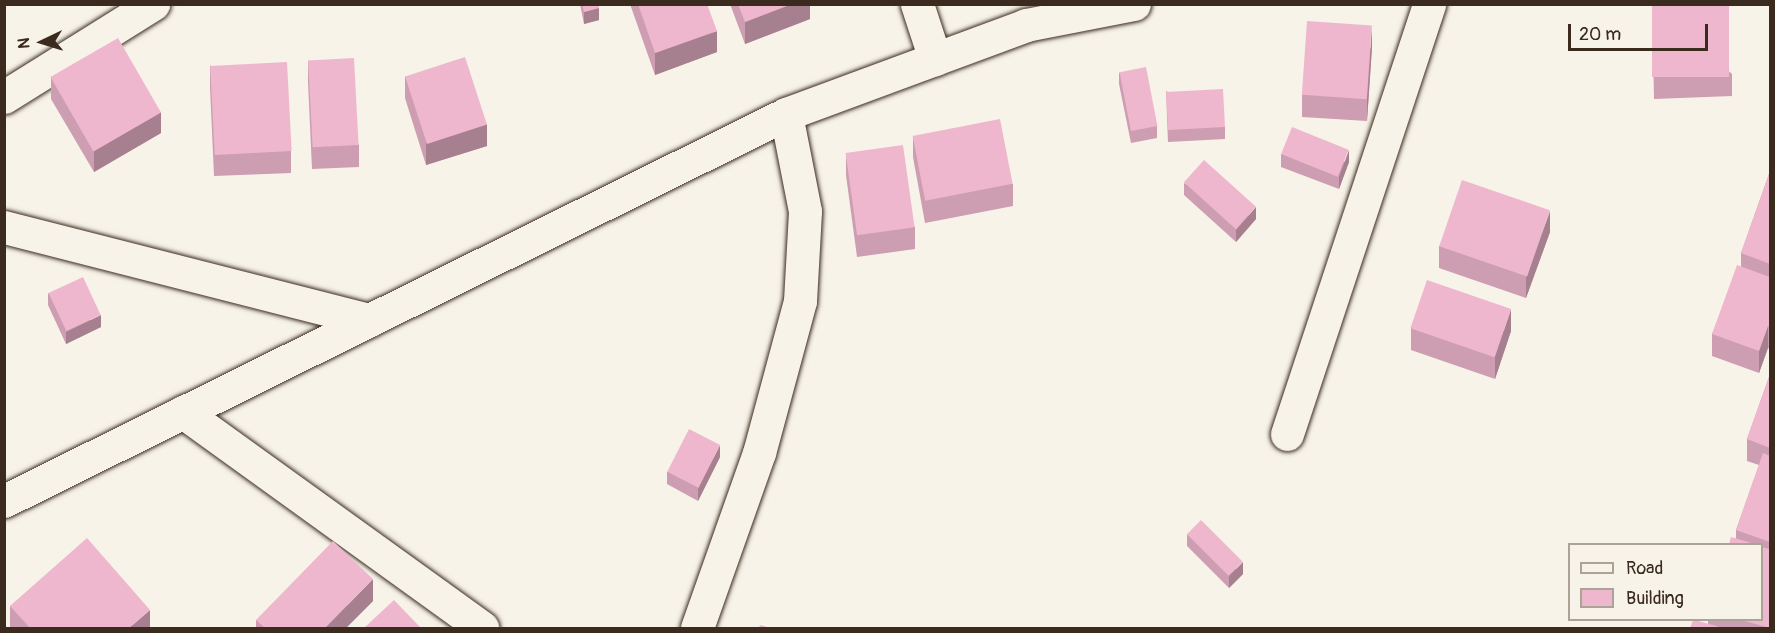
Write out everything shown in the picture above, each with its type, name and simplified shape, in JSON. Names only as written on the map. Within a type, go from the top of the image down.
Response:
[{"type":"street","points":[[4,97],[153,4]]},
{"type":"street","points":[[917,4],[935,59]]},
{"type":"street","points":[[4,501],[786,114],[1026,25],[1134,4]]},
{"type":"street","points":[[1287,434],[1429,4]]},
{"type":"street","points":[[697,628],[759,453],[800,301],[805,211],[786,114]]},
{"type":"street","points":[[4,226],[369,320]]},
{"type":"street","points":[[183,412],[482,628]]},
{"type":"building","points":[[582,4],[598,4],[599,8],[584,12]]},
{"type":"building","points":[[638,4],[707,4],[717,31],[655,53]]},
{"type":"building","points":[[738,4],[792,4],[745,22]]},
{"type":"building","points":[[1652,4],[1729,4],[1729,77],[1652,77]]},
{"type":"building","points":[[1307,21],[1372,26],[1367,99],[1302,95]]},
{"type":"building","points":[[118,38],[161,112],[93,151],[50,77]]},
{"type":"building","points":[[465,57],[487,125],[427,144],[405,76]]},
{"type":"building","points":[[354,58],[359,145],[313,147],[308,60]]},
{"type":"building","points":[[287,62],[292,151],[215,155],[210,66]]},
{"type":"building","points":[[1146,67],[1157,126],[1131,131],[1119,72]]},
{"type":"building","points":[[1223,89],[1225,127],[1168,130],[1166,92]]},
{"type":"building","points":[[1000,119],[1013,184],[925,201],[913,136]]},
{"type":"building","points":[[1292,127],[1349,150],[1338,177],[1281,154]]},
{"type":"building","points":[[903,145],[915,227],[857,235],[846,153]]},
{"type":"building","points":[[1204,160],[1256,207],[1236,229],[1184,182]]},
{"type":"building","points":[[1770,171],[1770,264],[1741,253]]},
{"type":"building","points":[[1462,180],[1550,210],[1527,276],[1439,246]]},
{"type":"building","points":[[1737,265],[1770,277],[1770,327],[1768,326],[1759,351],[1712,334]]},
{"type":"building","points":[[83,277],[101,315],[66,331],[49,293]]},
{"type":"building","points":[[1427,280],[1511,309],[1495,357],[1410,328]]},
{"type":"building","points":[[1770,374],[1770,448],[1747,439]]},
{"type":"building","points":[[689,429],[720,445],[698,488],[667,472]]},
{"type":"building","points":[[1763,453],[1770,456],[1770,542],[1736,530]]},
{"type":"building","points":[[1201,520],[1243,562],[1229,576],[1187,534]]},
{"type":"building","points":[[1731,537],[1752,543],[1729,543]]},
{"type":"building","points":[[87,538],[150,610],[129,628],[30,628],[10,606]]},
{"type":"building","points":[[333,541],[373,579],[325,628],[265,628],[256,620]]},
{"type":"building","points":[[1763,547],[1770,549],[1770,628],[1745,621],[1763,621]]},
{"type":"building","points":[[394,600],[421,628],[364,628]]},
{"type":"building","points":[[1693,621],[1698,621],[1723,628],[1690,628]]}]
